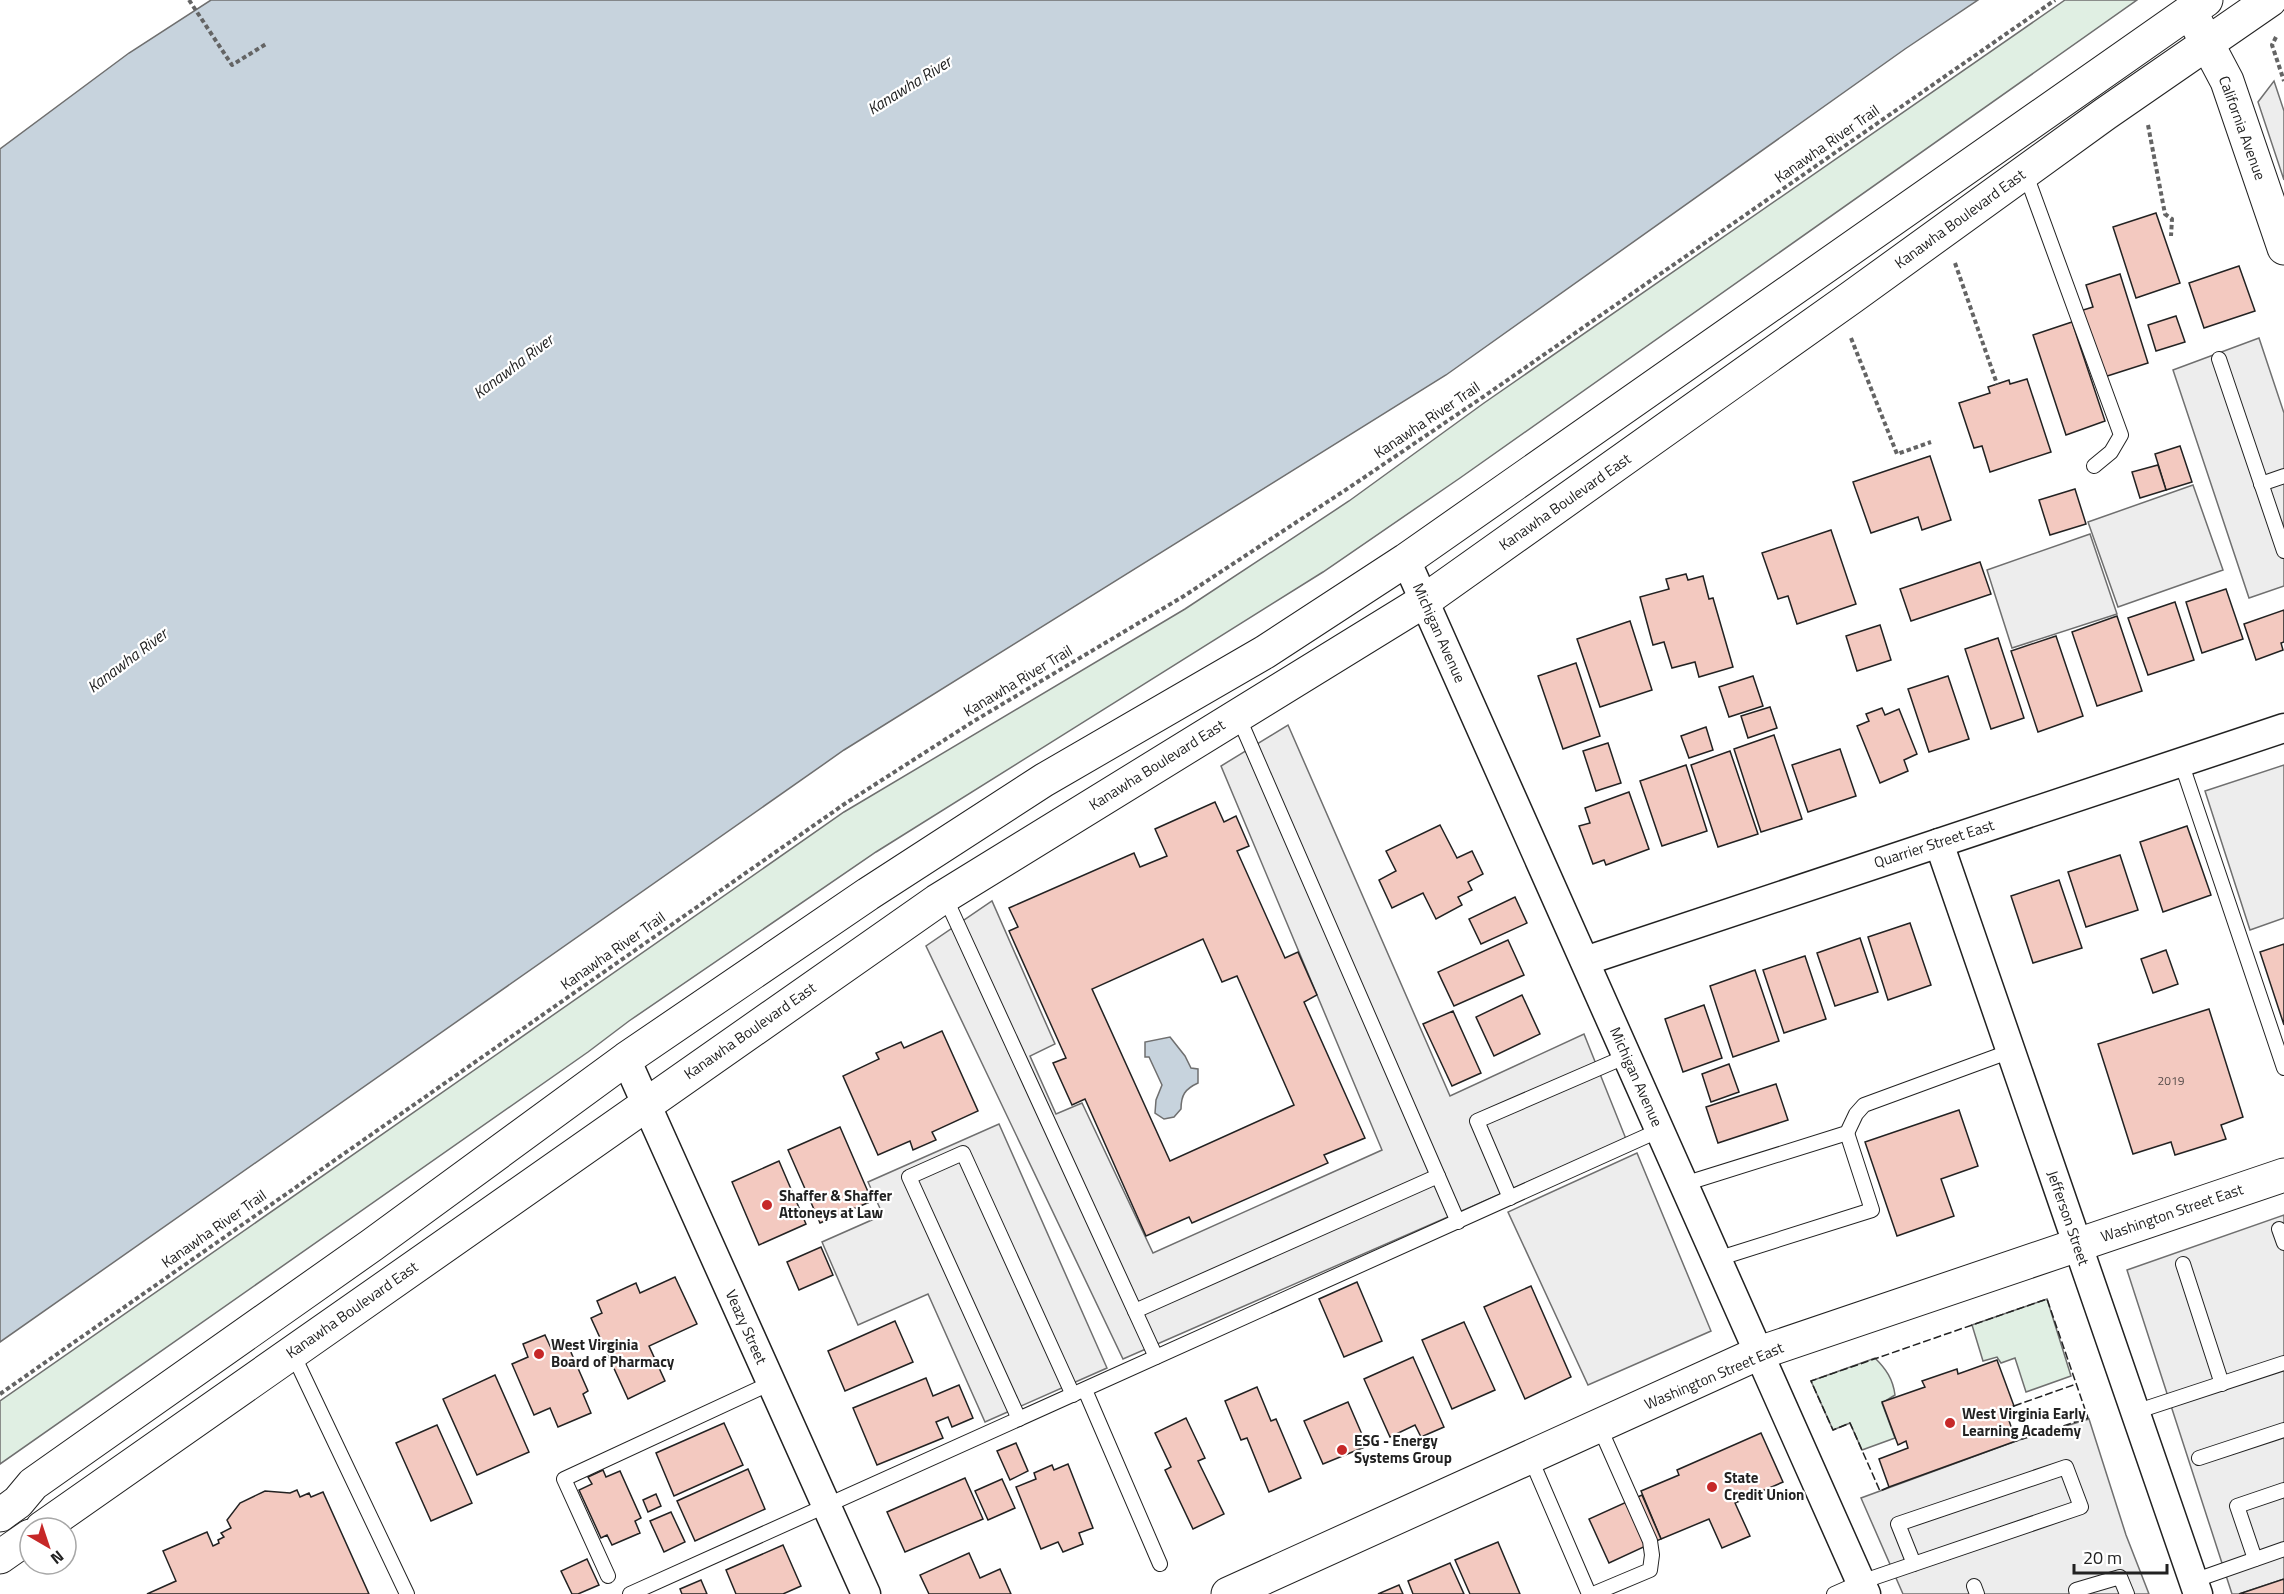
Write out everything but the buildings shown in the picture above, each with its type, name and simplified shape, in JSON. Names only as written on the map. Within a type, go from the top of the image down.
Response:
[{"type":"main road","name":"Kanawha Boulevard East","points":[[59,1516],[645,1104],[945,897],[1424,601],[2270,0]]},
{"type":"main road","name":"California Avenue","points":[[2198,6],[2208,43],[2227,81],[2284,248]]},
{"type":"main road","points":[[0,1515],[18,1502],[33,1484],[363,1251],[626,1059],[868,894],[1044,780],[1264,652],[1406,560],[2198,6]]},
{"type":"main road","name":"Washington Street East","points":[[1228,1594],[1759,1353],[2284,1175]]},
{"type":"main road","points":[[0,1493],[10,1487],[33,1484]]},
{"type":"main road","points":[[0,1557],[18,1544]]},
{"type":"street","name":"Michigan Avenue","points":[[1406,560],[1864,1588]]},
{"type":"street","name":"Quarrier Street East","points":[[1585,961],[2284,728]]},
{"type":"street","name":"Jefferson Street","points":[[1939,843],[2195,1588]]},
{"type":"street","name":"Veazy Street","points":[[626,1059],[866,1594]]},
{"type":"lane","points":[[2025,172],[2121,435],[2111,452],[2094,466]]},
{"type":"lane","points":[[2219,359],[2284,551]]},
{"type":"lane","points":[[2261,484],[2284,476]]},
{"type":"lane","points":[[1238,716],[1458,1222]]},
{"type":"lane","points":[[2181,762],[2284,1068]]},
{"type":"lane","points":[[945,897],[1156,1358]]},
{"type":"lane","points":[[1718,1259],[1872,1210],[1847,1133],[1856,1114],[1864,1104],[2011,1051]]},
{"type":"lane","points":[[1510,1198],[1477,1121],[1627,1056]]},
{"type":"lane","points":[[630,1594],[1660,1131]]},
{"type":"lane","points":[[1684,1184],[1847,1133]]},
{"type":"lane","points":[[1019,1419],[909,1178],[963,1153],[1160,1564]]},
{"type":"lane","points":[[1135,1311],[1438,1176]]},
{"type":"lane","points":[[2279,1228],[2284,1243]]},
{"type":"lane","points":[[2183,1264],[2222,1384]]},
{"type":"lane","points":[[292,1352],[406,1594]]},
{"type":"lane","points":[[2135,1412],[2284,1364]]},
{"type":"lane","points":[[608,1576],[564,1479],[771,1383]]},
{"type":"lane","points":[[1530,1457],[1591,1594],[1650,1570],[1652,1555],[1650,1541],[1599,1426]]},
{"type":"lane","points":[[2199,1458],[2284,1430]]},
{"type":"lane","points":[[1834,1594],[1864,1588],[1914,1564],[2081,1507],[2066,1467],[1898,1524],[1914,1564]]},
{"type":"lane","points":[[2255,1559],[2237,1506],[2284,1490]]},
{"type":"lane","points":[[2195,1588],[2255,1559],[2284,1549]]},
{"type":"lane","points":[[2077,1594],[2076,1590],[2120,1576],[2127,1594]]},
{"type":"path","points":[[189,0],[232,65],[266,44]]},
{"type":"path","name":"Kanawha River Trail","points":[[0,1394],[843,806],[974,721],[1184,596],[1350,487],[2055,0]]},
{"type":"path","points":[[2284,32],[2275,38],[2271,45],[2284,81]]},
{"type":"path","points":[[2148,125],[2165,214],[2172,219],[2171,236]]},
{"type":"path","points":[[1954,262],[1997,384]]},
{"type":"path","points":[[1850,334],[1897,454],[1931,442]]},
{"type":"green space","points":[[2065,0],[2137,0],[1460,478],[1323,572],[876,852],[629,1021],[0,1464],[0,1401],[844,812],[1185,609],[1349,501],[1484,403]]},
{"type":"green space","points":[[2047,1299],[2071,1376],[2026,1392],[2015,1358],[2001,1363],[1997,1357],[1983,1361],[1972,1325]]},
{"type":"green space","points":[[1875,1358],[1893,1384],[1895,1395],[1882,1403],[1895,1438],[1862,1450],[1850,1423],[1833,1430],[1811,1381]]},
{"type":"shaded area","points":[[2274,81],[2284,111],[2284,180],[2258,102]]},
{"type":"shaded area","points":[[2259,338],[2284,413],[2284,586],[2249,598],[2173,370]]},
{"type":"shaded area","points":[[2193,485],[2223,570],[2118,607],[2088,522]]},
{"type":"shaded area","points":[[2090,534],[2117,614],[2012,648],[1987,570]]},
{"type":"shaded area","points":[[1288,725],[1450,1096],[1584,1034],[1626,1139],[1123,1359],[926,946],[992,901],[1055,1044],[1030,1056],[1056,1114],[1082,1103],[1153,1253],[1382,1150],[1221,766]]},
{"type":"shaded area","points":[[2284,765],[2284,918],[2250,930],[2205,791]]},
{"type":"shaded area","points":[[999,1124],[1107,1368],[985,1422],[928,1294],[858,1325],[822,1242],[883,1215],[868,1182]]},
{"type":"shaded area","points":[[1637,1153],[1711,1331],[1588,1385],[1508,1212]]},
{"type":"shaded area","points":[[2284,1215],[2284,1579],[2239,1594],[2232,1594],[2127,1270]]},
{"type":"shaded area","points":[[2089,1419],[2126,1535],[2149,1594],[1903,1594],[1861,1498],[2016,1441]]},
{"type":"water","name":"Kanawha River","points":[[211,0],[1978,0],[1905,49],[1446,375],[844,750],[0,1342],[0,149],[129,53]]},
{"type":"water","points":[[1170,1037],[1191,1068],[1198,1069],[1198,1083],[1185,1093],[1181,1109],[1174,1117],[1164,1119],[1155,1113],[1156,1100],[1162,1085],[1149,1057],[1145,1057],[1145,1042]]},
{"type":"fence","points":[[1889,1487],[1880,1491],[1850,1423],[1833,1430],[1811,1381],[2047,1299],[2088,1418],[2016,1441]]},
{"type":"fence","points":[[2014,1406],[2076,1384]]},
{"type":"place","name":"Shaffer & Shaffer Attoneys at Law","points":[[767,1205]]},
{"type":"place","name":"West Virginia Board of Pharmacy","points":[[539,1354]]},
{"type":"place","name":"West Virginia Early Learning Academy","points":[[1950,1423]]},
{"type":"place","name":"ESG - Energy Systems Group","points":[[1342,1450]]},
{"type":"place","name":"State Credit Union","points":[[1712,1487]]}]
